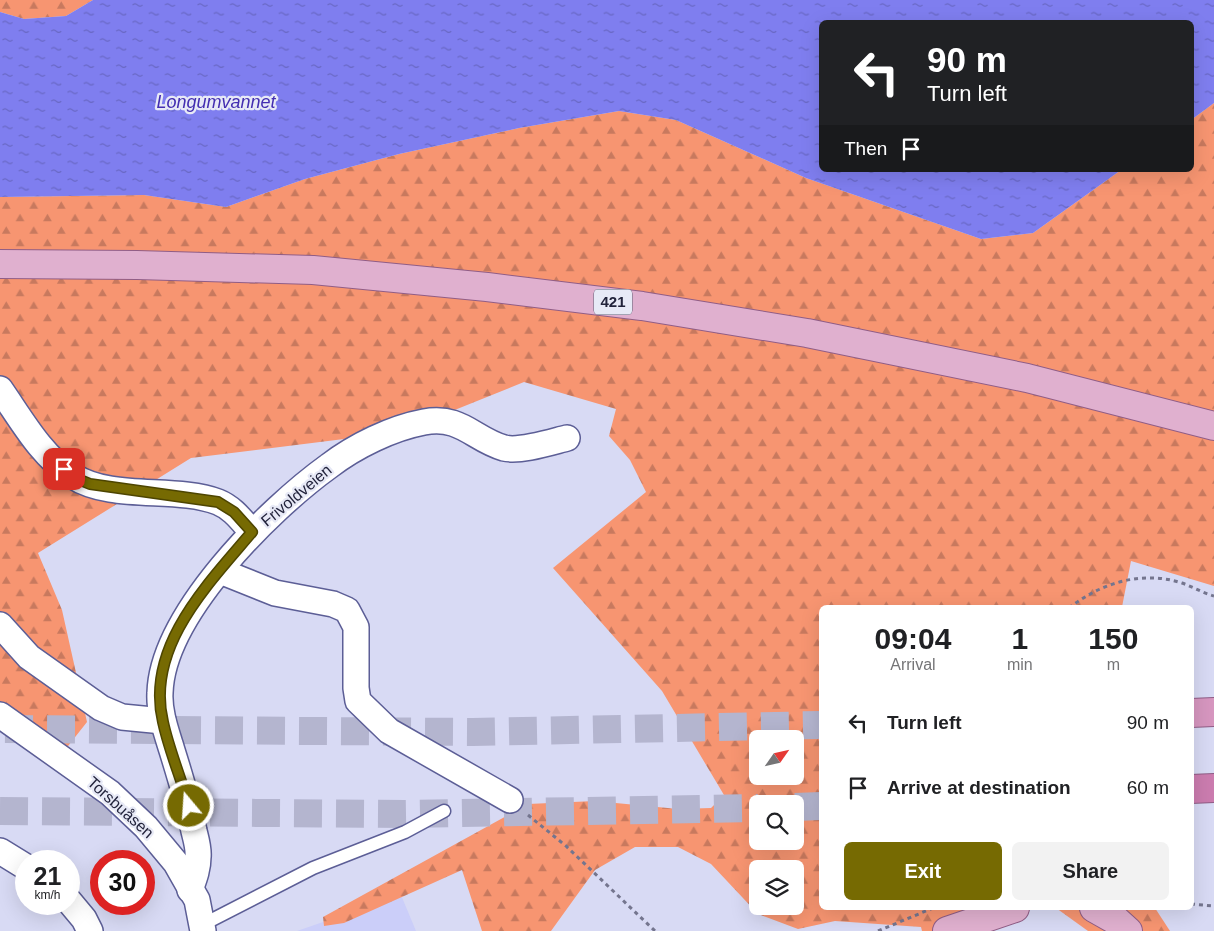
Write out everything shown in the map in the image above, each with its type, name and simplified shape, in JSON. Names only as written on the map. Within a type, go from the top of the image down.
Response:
[{"type":"highway","points":[[1194,713],[1214,712]]},
{"type":"highway","points":[[1194,789],[1214,788]]},
{"type":"main road","name":"421","points":[[0,248],[137,249],[314,254],[488,271],[644,290],[809,317],[1030,362],[1214,409]]},
{"type":"main road","name":"421","points":[[0,264],[137,265],[313,270],[487,287],[642,306],[807,333],[1017,376],[1214,426]]},
{"type":"main road","points":[[947,931],[1009,910]]},
{"type":"main road","points":[[1098,910],[1117,921],[1128,931]]},
{"type":"street","points":[[0,389],[43,449],[73,477],[90,484],[119,490],[190,496],[218,502],[234,512],[252,532]]},
{"type":"street","name":"Frivoldveien","points":[[190,890],[199,855],[189,806],[162,721],[160,693],[166,656],[185,617],[220,570],[252,532],[329,466],[360,447],[396,430],[425,422],[449,420],[505,448],[537,446],[567,438]]},
{"type":"street","points":[[220,570],[275,593],[334,604],[347,610],[356,627],[356,688],[358,701],[389,731],[510,800]]},
{"type":"street","points":[[0,625],[29,656],[101,708],[122,717],[162,721]]},
{"type":"street","name":"Torsbuåsen","points":[[0,715],[110,793],[146,827],[176,863],[197,900],[202,928]]},
{"type":"street","points":[[0,850],[15,860]]},
{"type":"street","points":[[80,914],[90,931]]},
{"type":"lane","points":[[202,928],[313,868],[405,832],[444,811]]},
{"type":"path","points":[[1074,605],[1101,588],[1132,579],[1154,579],[1181,583],[1214,596]]},
{"type":"path","points":[[510,800],[566,846],[655,931]]},
{"type":"path","points":[[1194,904],[1214,906]]},
{"type":"path","points":[[878,931],[928,910]]},
{"type":"shaded area","points":[[401,895],[416,931],[297,931]]},
{"type":"green space","points":[[0,0],[93,0],[66,16],[24,19],[0,12]]},
{"type":"green space","points":[[1214,103],[1214,586],[1131,561],[1122,605],[819,605],[819,910],[1007,910],[953,931],[922,931],[921,927],[835,921],[798,929],[761,915],[804,915],[804,860],[749,860],[749,904],[711,864],[678,847],[635,847],[595,870],[551,931],[482,931],[462,870],[344,923],[324,926],[323,917],[528,804],[595,801],[678,809],[711,808],[724,795],[662,691],[553,568],[646,492],[630,460],[609,436],[616,409],[524,382],[400,432],[191,458],[38,553],[62,610],[87,722],[57,760],[0,719],[0,197],[144,195],[226,207],[305,179],[399,154],[519,128],[619,111],[676,120],[806,178],[981,239],[1033,233],[1118,172],[1194,172],[1194,118]]},
{"type":"green space","points":[[1059,910],[1156,910],[1170,931],[1088,931]]},
{"type":"water","name":"Longumvannet","points":[[93,0],[1214,0],[1214,103],[1194,118],[1194,20],[819,20],[819,172],[1118,172],[1033,233],[981,239],[806,178],[676,120],[619,111],[519,128],[399,154],[305,179],[226,207],[144,195],[0,197],[0,12],[24,19],[66,16]]},
{"type":"tunnel","points":[[5,729],[473,732],[819,725]]},
{"type":"tunnel","points":[[804,807],[819,806]]},
{"type":"tunnel","points":[[0,811],[405,814],[749,808]]},
{"type":"route","points":[[64,469],[73,477],[90,484],[119,490],[190,496],[218,502],[234,512],[252,532],[220,570],[185,617],[166,656],[160,693],[162,721],[189,806]]}]
